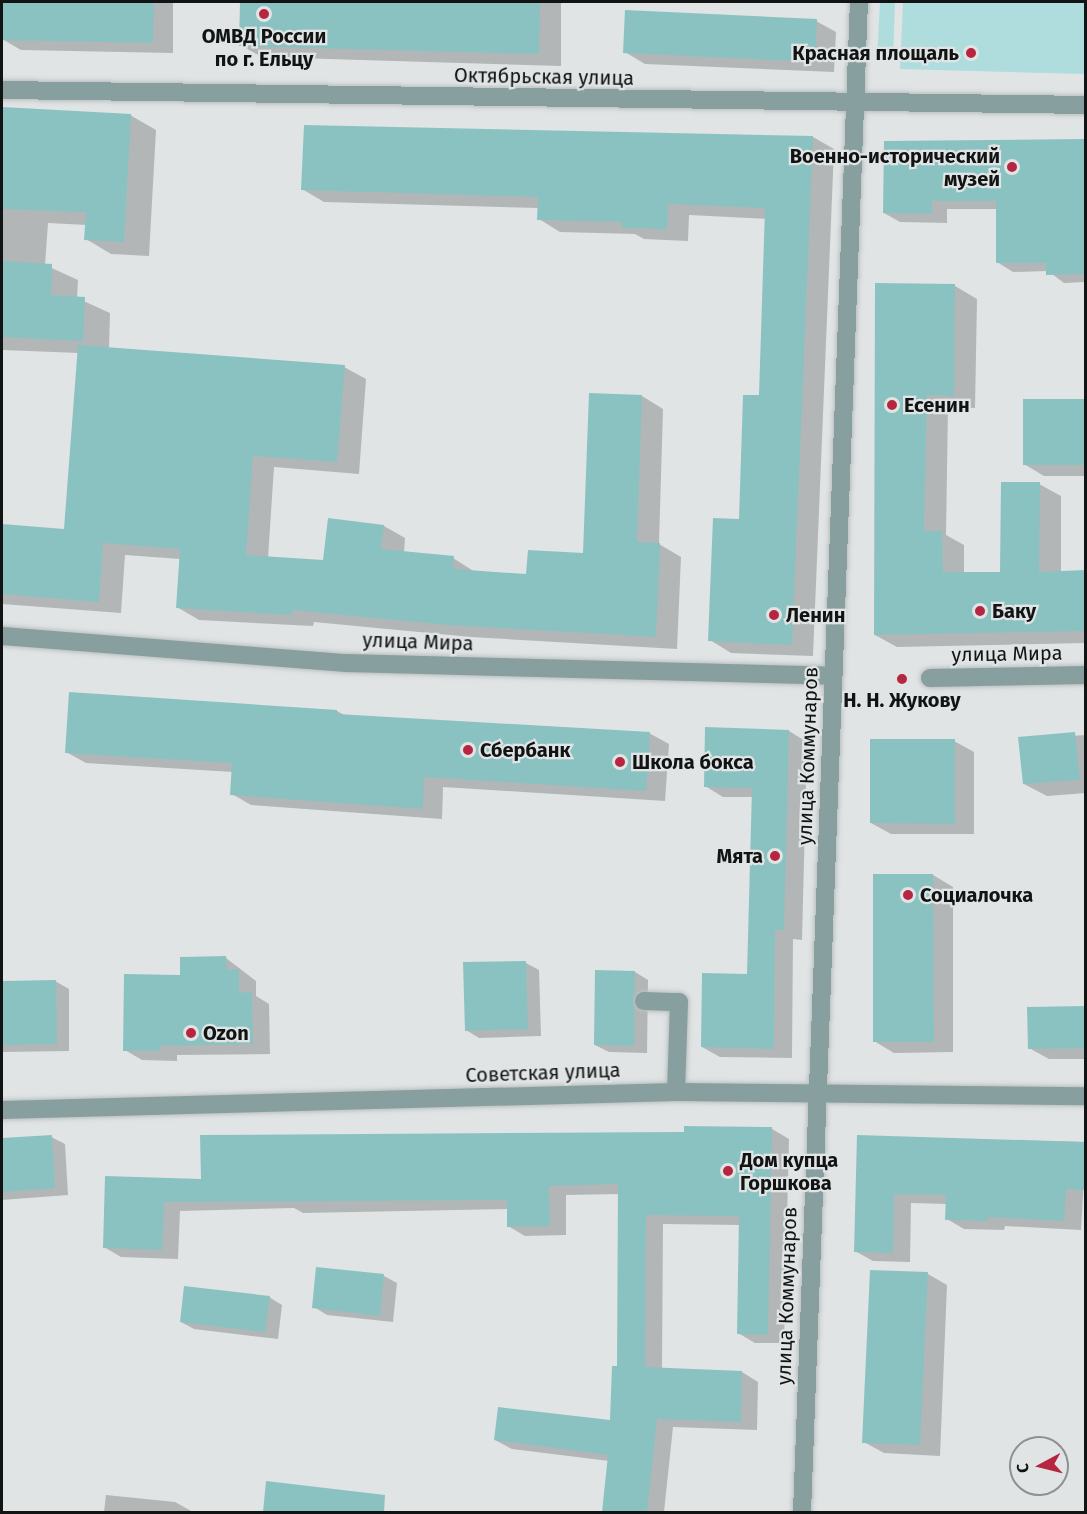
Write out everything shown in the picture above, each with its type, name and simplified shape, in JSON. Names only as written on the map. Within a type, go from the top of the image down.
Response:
[{"type":"street","name":"улица Коммунаров","points":[[802,1512],[859,2]]},
{"type":"street","name":"Октябрьская улица","points":[[2,90],[855,105],[1086,105]]},
{"type":"street","name":"улица Мира","points":[[2,636],[347,663],[833,676]]},
{"type":"street","name":"улица Мира","points":[[930,678],[1086,675]]},
{"type":"street","points":[[644,1001],[679,1002],[676,1092]]},
{"type":"street","name":"Советская улица","points":[[2,1110],[676,1092],[1086,1096]]},
{"type":"shaded area","points":[[880,2],[895,2],[893,60],[877,61]]},
{"type":"shaded area","points":[[903,2],[1085,2],[1085,74],[900,69]]},
{"type":"building","points":[[2,2],[154,2],[153,43],[2,40]]},
{"type":"building","points":[[240,2],[540,2],[539,54],[239,46]]},
{"type":"building","points":[[625,10],[817,19],[815,62],[623,53]]},
{"type":"building","points":[[2,107],[131,114],[124,242],[84,240],[86,212],[2,209]]},
{"type":"building","points":[[304,125],[813,136],[792,645],[708,641],[713,518],[739,519],[743,395],[759,395],[765,208],[668,204],[667,229],[622,228],[622,222],[537,220],[538,197],[301,190]]},
{"type":"building","points":[[1086,139],[1084,274],[1046,275],[1046,263],[996,263],[996,201],[932,201],[932,214],[883,213],[884,141]]},
{"type":"building","points":[[2,261],[52,264],[51,295],[85,297],[83,341],[2,337]]},
{"type":"building","points":[[875,283],[955,284],[954,396],[927,395],[924,531],[942,531],[943,572],[1000,572],[1001,482],[1040,482],[1039,572],[1086,570],[1086,631],[874,635]]},
{"type":"building","points":[[78,345],[345,365],[337,462],[253,456],[246,555],[323,560],[328,518],[384,525],[381,549],[454,556],[453,569],[526,574],[528,550],[583,553],[589,393],[642,395],[637,542],[660,543],[656,637],[448,625],[292,610],[292,615],[176,608],[180,549],[103,543],[99,602],[2,594],[2,524],[64,529]]},
{"type":"building","points":[[1023,399],[1086,399],[1086,465],[1023,465]]},
{"type":"building","points":[[69,692],[337,710],[337,714],[650,732],[646,791],[424,777],[423,809],[230,795],[232,763],[65,753]]},
{"type":"building","points":[[705,727],[789,730],[784,930],[775,930],[774,1049],[701,1047],[702,973],[747,974],[752,788],[704,787]]},
{"type":"building","points":[[1075,732],[1080,780],[1023,784],[1018,737]]},
{"type":"building","points":[[870,739],[955,739],[955,824],[870,823]]},
{"type":"building","points":[[873,874],[933,874],[934,1042],[873,1042]]},
{"type":"building","points":[[226,956],[227,970],[239,969],[239,993],[252,992],[253,1044],[160,1046],[160,1051],[123,1051],[124,974],[180,975],[180,957]]},
{"type":"building","points":[[526,961],[528,1029],[465,1031],[463,962]]},
{"type":"building","points":[[595,970],[635,971],[634,1046],[594,1045]]},
{"type":"building","points":[[56,980],[57,1044],[2,1045],[2,981]]},
{"type":"building","points":[[1086,1006],[1086,1048],[1028,1049],[1027,1007]]},
{"type":"building","points":[[684,1126],[772,1127],[768,1335],[737,1334],[739,1216],[646,1215],[645,1367],[742,1371],[741,1422],[657,1419],[647,1512],[602,1512],[608,1455],[494,1440],[498,1407],[610,1420],[612,1366],[617,1366],[618,1184],[549,1186],[550,1226],[507,1227],[507,1200],[164,1202],[162,1250],[103,1248],[105,1176],[201,1179],[200,1135],[684,1132]]},
{"type":"building","points":[[52,1135],[55,1188],[2,1192],[2,1138]]},
{"type":"building","points":[[857,1135],[1086,1142],[1086,1190],[1066,1189],[1064,1221],[988,1217],[988,1221],[945,1220],[946,1195],[894,1194],[893,1253],[854,1252]]},
{"type":"building","points":[[316,1267],[384,1274],[380,1316],[312,1308]]},
{"type":"building","points":[[870,1270],[928,1272],[920,1445],[862,1443]]},
{"type":"building","points":[[184,1286],[270,1296],[265,1332],[180,1322]]},
{"type":"building","points":[[266,1481],[385,1495],[384,1512],[263,1512]]},
{"type":"place","name":"ОМВД России по г. Ельцу","points":[[264,14]]},
{"type":"place","name":"Красная площаль","points":[[971,53]]},
{"type":"place","name":"Военно-исторический музей","points":[[1012,167]]},
{"type":"place","name":"Есенин","points":[[892,405]]},
{"type":"place","name":"Баку","points":[[980,611]]},
{"type":"place","name":"Ленин","points":[[774,615]]},
{"type":"place","name":"Н. Н. Жукову","points":[[902,679]]},
{"type":"place","name":"Сбербанк","points":[[468,750]]},
{"type":"place","name":"Школа бокса","points":[[620,762]]},
{"type":"place","name":"Мята","points":[[775,856]]},
{"type":"place","name":"Социалочка","points":[[908,895]]},
{"type":"place","name":"Ozon","points":[[191,1033]]},
{"type":"place","name":"Дом купца Горшкова","points":[[728,1171]]}]
